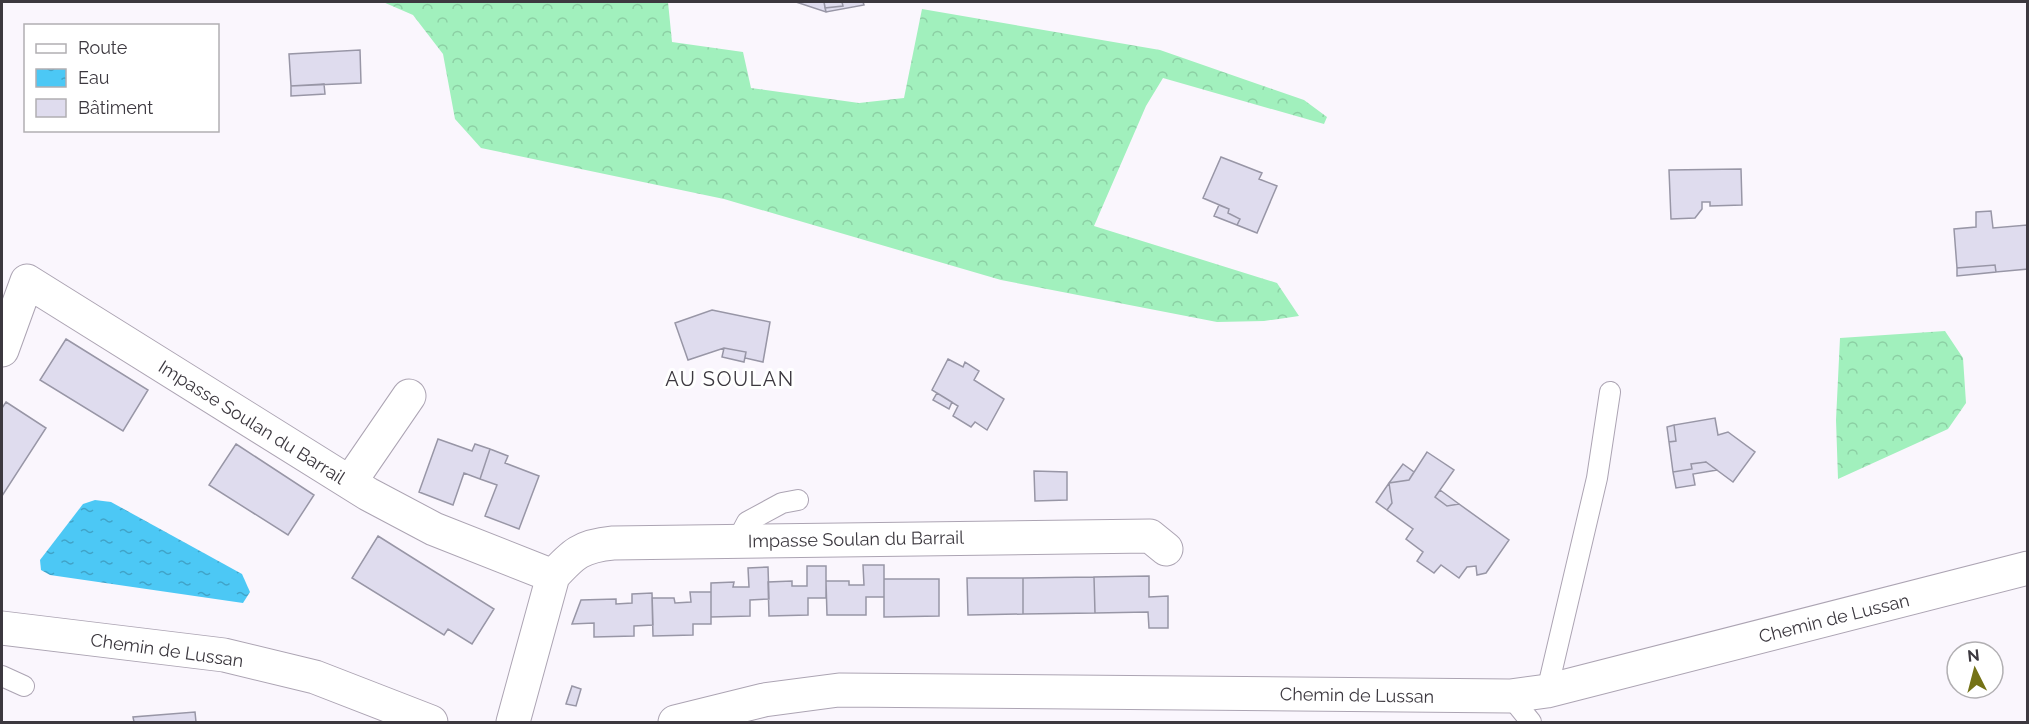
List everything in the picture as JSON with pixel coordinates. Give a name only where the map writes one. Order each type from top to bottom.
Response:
[{"type":"street","name":"Impasse Soulan du Barrail","points":[[2,350],[27,281],[350,482],[434,529],[553,576]]},
{"type":"street","points":[[350,482],[410,396]]},
{"type":"street","name":"Impasse Soulan du Barrail","points":[[513,723],[553,576],[573,554],[591,546],[738,541],[1150,536],[1166,549]]},
{"type":"street","name":"Chemin de Lussan","points":[[675,723],[764,700],[839,690],[1510,696],[1547,691],[2028,568]]},
{"type":"street","name":"Chemin de Lussan","points":[[2,628],[224,655],[315,676],[431,723]]},
{"type":"lane","points":[[1547,691],[1597,478],[1611,392]]},
{"type":"lane","points":[[738,541],[747,522],[782,503],[798,500]]},
{"type":"lane","points":[[2,676],[24,686]]},
{"type":"lane","points":[[1510,696],[1531,723]]},
{"type":"green space","points":[[383,2],[668,2],[672,42],[743,52],[751,88],[859,103],[904,98],[922,9],[1160,50],[1304,100],[1327,117],[1324,124],[1163,78],[1146,106],[1094,226],[1277,283],[1299,316],[1264,321],[1217,322],[1001,280],[724,199],[481,148],[455,119],[443,54],[413,15]]},
{"type":"green space","points":[[1945,331],[1963,358],[1966,403],[1948,429],[1838,479],[1836,420],[1840,338]]},
{"type":"water","points":[[95,500],[111,502],[242,574],[250,592],[243,603],[50,575],[41,570],[40,560],[83,504]]},
{"type":"building","points":[[796,2],[824,2],[826,12]]},
{"type":"building","points":[[824,2],[842,2],[843,6],[825,8]]},
{"type":"building","points":[[842,2],[863,2],[864,5],[826,12],[825,8],[843,6]]},
{"type":"building","points":[[360,50],[361,83],[291,86],[289,54]]},
{"type":"building","points":[[324,84],[325,94],[291,96],[291,86]]},
{"type":"building","points":[[1221,157],[1262,173],[1259,179],[1277,186],[1257,233],[1237,225],[1240,219],[1228,213],[1229,209],[1203,198]]},
{"type":"building","points":[[1741,169],[1742,205],[1710,206],[1710,202],[1702,202],[1702,209],[1695,218],[1671,219],[1669,170]]},
{"type":"building","points":[[1219,205],[1229,209],[1228,213],[1240,219],[1237,225],[1214,216]]},
{"type":"building","points":[[1991,211],[1993,228],[2027,225],[2028,269],[1996,272],[1995,265],[1957,268],[1954,229],[1976,227],[1976,212]]},
{"type":"building","points":[[1995,265],[1996,272],[1957,276],[1957,268]]},
{"type":"building","points":[[712,310],[770,322],[763,362],[745,358],[746,352],[724,348],[688,360],[675,323]]},
{"type":"building","points":[[66,339],[148,390],[123,431],[40,380]]},
{"type":"building","points":[[724,348],[746,352],[744,362],[722,357]]},
{"type":"building","points":[[948,359],[963,367],[965,362],[979,371],[974,380],[1004,399],[987,430],[975,422],[971,427],[953,416],[958,406],[932,390]]},
{"type":"building","points":[[937,393],[952,402],[949,409],[933,400]]},
{"type":"building","points":[[6,402],[46,428],[2,496],[2,408]]},
{"type":"building","points":[[1715,418],[1718,435],[1728,432],[1755,452],[1733,482],[1706,462],[1691,464],[1692,469],[1673,472],[1669,442],[1676,441],[1674,425]]},
{"type":"building","points":[[1674,425],[1676,441],[1669,442],[1667,427]]},
{"type":"building","points":[[438,439],[472,451],[475,444],[490,449],[480,479],[464,473],[453,505],[419,492]]},
{"type":"building","points":[[236,444],[314,495],[288,535],[209,485]]},
{"type":"building","points":[[490,449],[508,456],[505,463],[539,476],[519,529],[485,516],[497,485],[480,479]]},
{"type":"building","points":[[1427,452],[1454,470],[1435,497],[1447,506],[1459,504],[1509,540],[1486,573],[1477,575],[1476,566],[1467,567],[1459,578],[1441,565],[1434,573],[1417,561],[1423,552],[1406,539],[1413,529],[1387,510],[1392,503],[1389,483],[1409,480]]},
{"type":"building","points":[[1706,462],[1717,470],[1693,474],[1695,485],[1676,488],[1673,472],[1692,469],[1691,464]]},
{"type":"building","points":[[1403,464],[1414,472],[1409,480],[1389,483]]},
{"type":"building","points":[[1034,471],[1067,472],[1067,500],[1035,501]]},
{"type":"building","points":[[1389,483],[1392,503],[1387,510],[1376,502]]},
{"type":"building","points":[[1440,490],[1459,504],[1447,506],[1435,497]]},
{"type":"building","points":[[378,536],[494,609],[472,644],[448,629],[444,635],[352,578]]},
{"type":"building","points":[[863,565],[884,565],[884,597],[866,597],[866,615],[827,615],[826,581],[849,581],[849,585],[864,585]]},
{"type":"building","points":[[807,566],[826,566],[826,598],[808,598],[808,615],[769,616],[768,582],[792,581],[792,586],[807,586]]},
{"type":"building","points":[[768,567],[769,599],[750,600],[750,616],[711,617],[711,583],[734,582],[733,587],[749,587],[748,568]]},
{"type":"building","points":[[1149,576],[1149,597],[1168,596],[1168,628],[1149,628],[1148,612],[1095,613],[1094,577]]},
{"type":"building","points":[[1094,577],[1095,613],[1023,614],[1023,578]]},
{"type":"building","points":[[967,578],[1023,578],[1023,614],[968,615]]},
{"type":"building","points":[[884,579],[939,579],[939,616],[884,617]]},
{"type":"building","points":[[690,592],[711,592],[711,624],[693,624],[693,635],[653,636],[652,598],[674,598],[675,603],[691,602]]},
{"type":"building","points":[[652,593],[653,625],[634,626],[634,636],[594,637],[594,623],[572,624],[581,600],[616,599],[616,604],[632,603],[632,594]]},
{"type":"building","points":[[572,686],[581,689],[576,706],[566,704]]},
{"type":"building","points":[[195,712],[196,722],[134,722],[133,717]]},
{"type":"district","name":"AU SOULAN","points":[[730,379]]}]
